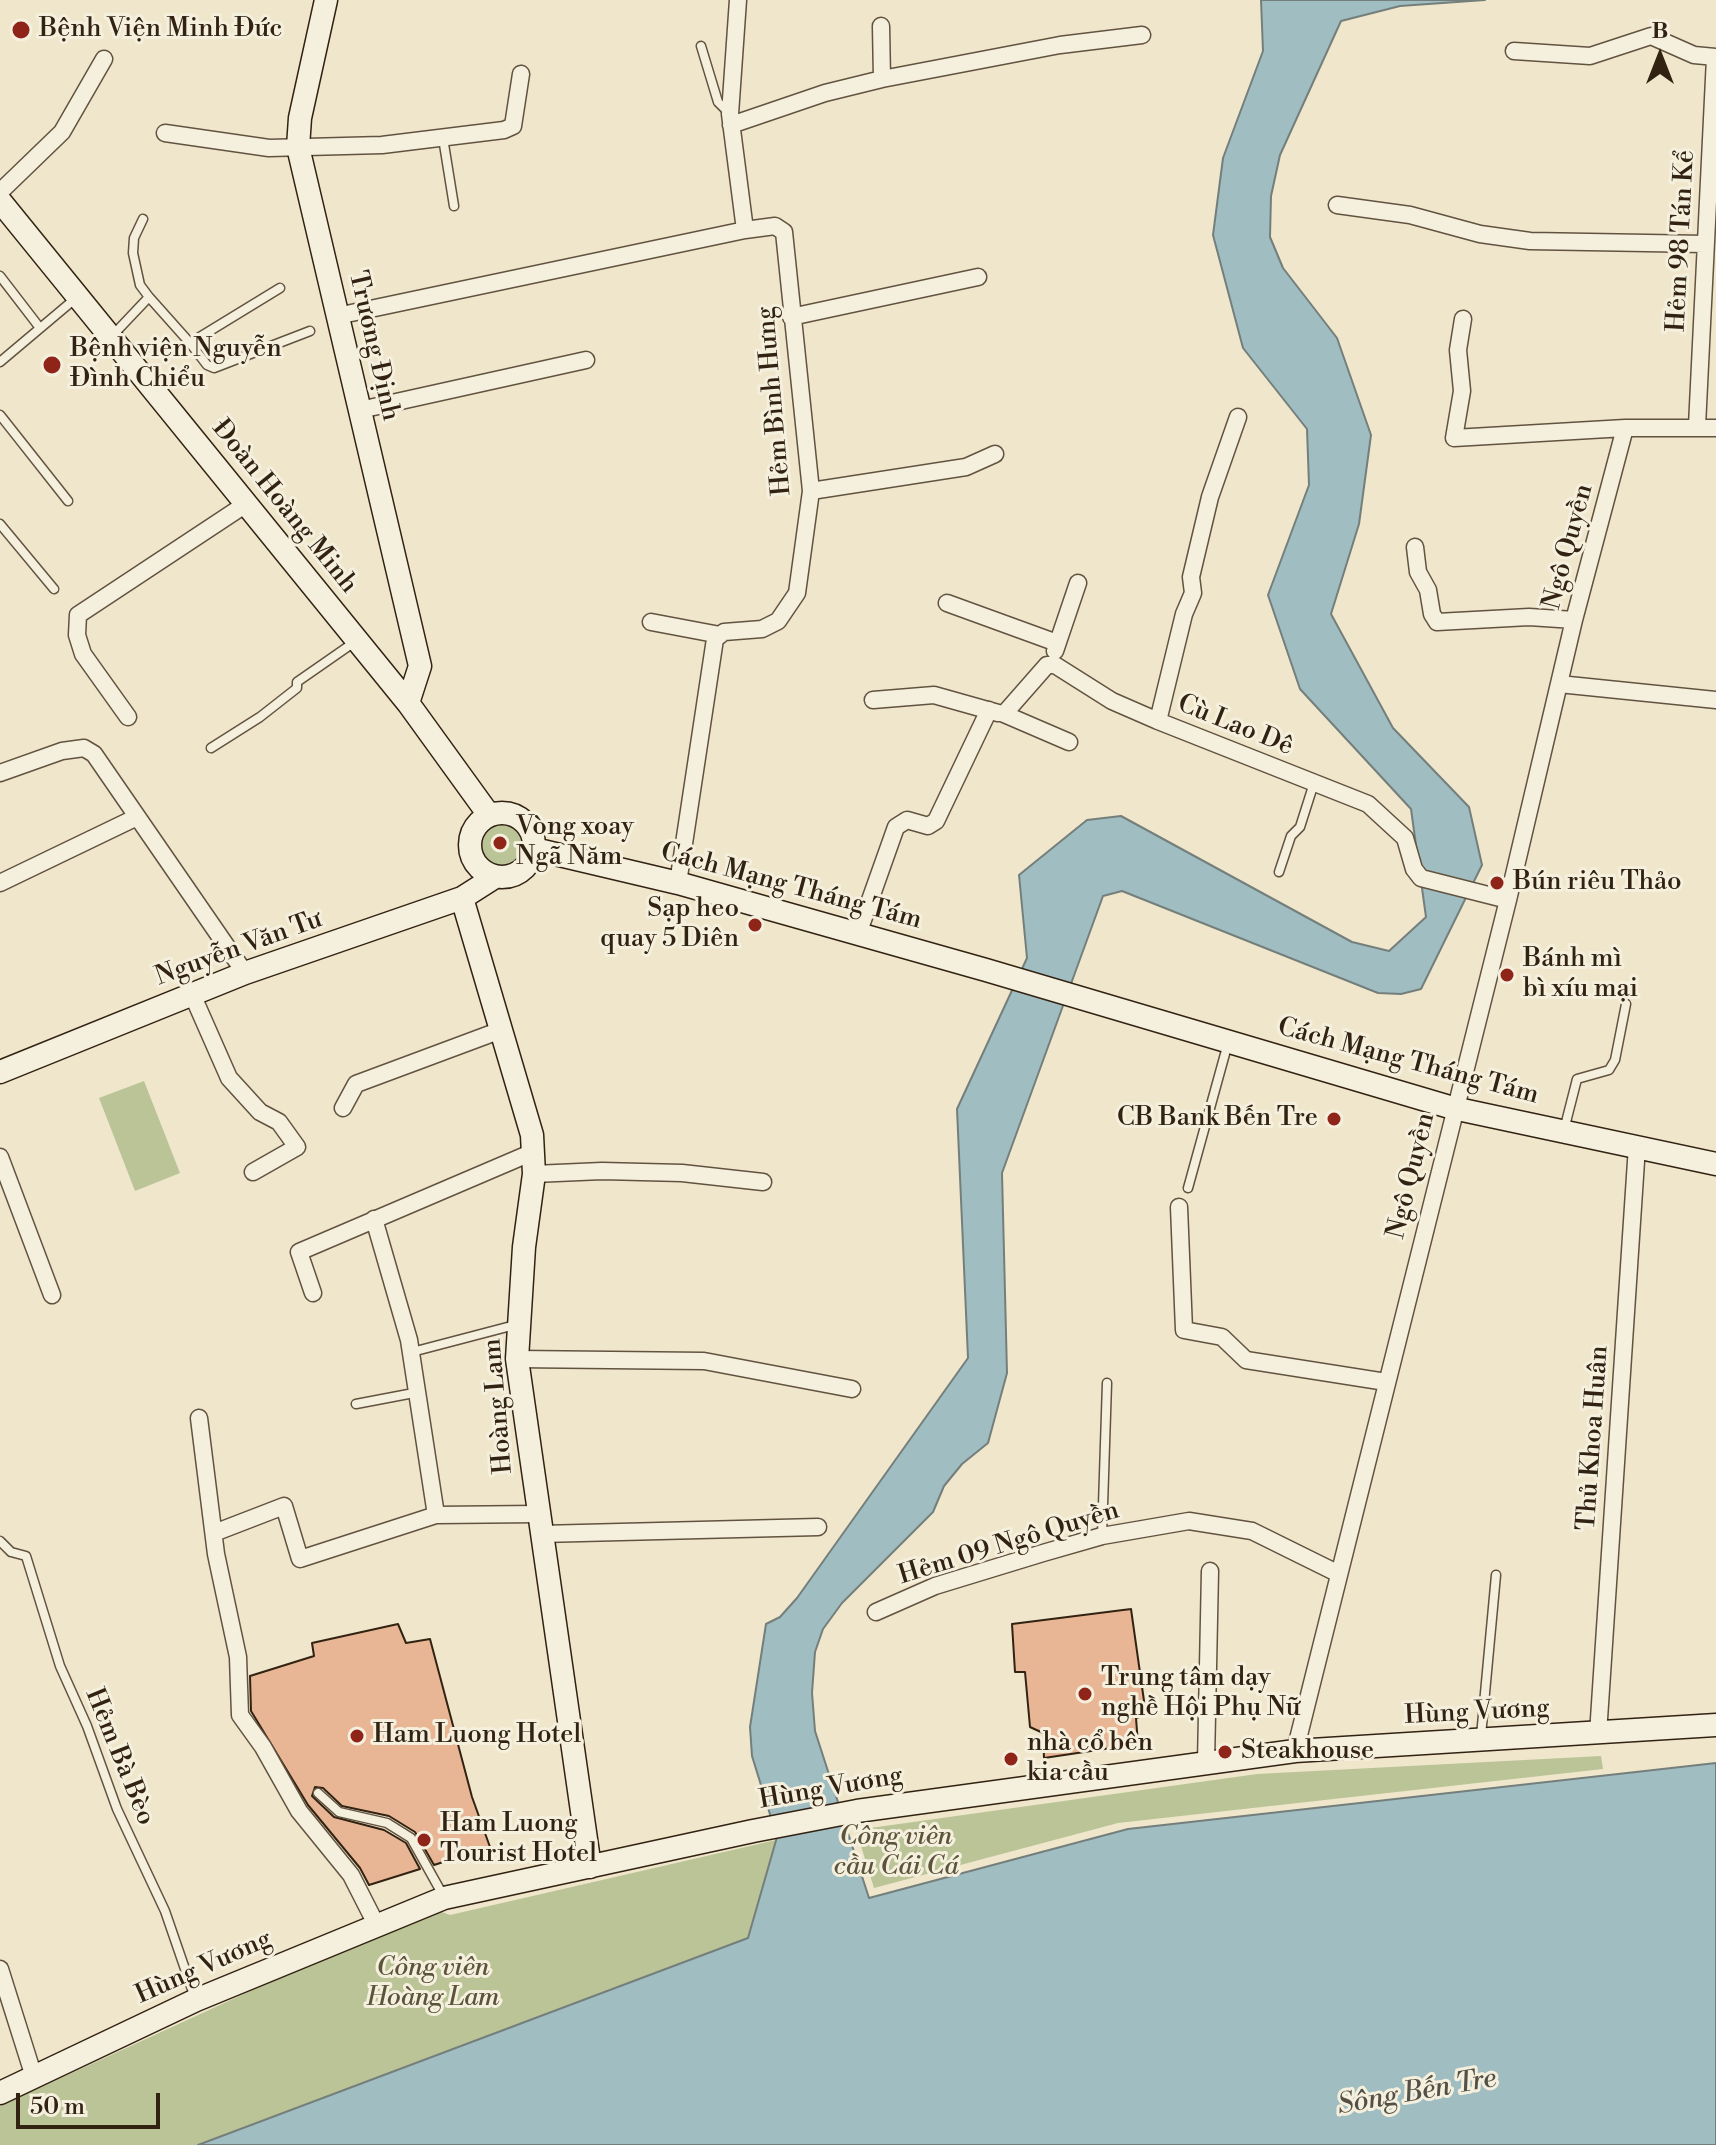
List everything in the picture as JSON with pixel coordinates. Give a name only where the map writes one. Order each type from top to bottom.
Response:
[{"type":"street","name":"Trương Định","points":[[326,0],[300,118],[298,147],[420,666],[408,703]]},
{"type":"street","points":[[337,316],[745,230],[731,120],[738,0]]},
{"type":"street","points":[[881,26],[882,79]]},
{"type":"street","points":[[731,120],[882,79],[1060,45],[1142,35]]},
{"type":"street","points":[[1514,51],[1590,56],[1651,36],[1694,55],[1716,58]]},
{"type":"street","name":"Hẻm 98 Tán Kể","points":[[1697,426],[1709,294],[1705,244],[1712,194],[1716,58]]},
{"type":"street","points":[[0,192],[62,132],[104,59]]},
{"type":"street","points":[[165,133],[269,148],[382,145],[504,130],[513,126],[521,74]]},
{"type":"street","name":"Đoàn Hoàng Minh","points":[[0,201],[408,703],[489,815]]},
{"type":"street","points":[[1337,205],[1410,215],[1480,234],[1530,241],[1705,244]]},
{"type":"street","name":"Hẻm Bình Hưng","points":[[651,622],[720,635],[741,629],[762,629],[778,621],[797,593],[811,491],[784,232],[775,226],[745,230]]},
{"type":"street","points":[[791,317],[978,277]]},
{"type":"street","points":[[1463,319],[1458,350],[1462,391],[1454,438],[1625,428],[1716,428]]},
{"type":"street","points":[[360,410],[586,360]]},
{"type":"street","points":[[1158,721],[1184,614],[1193,593],[1191,577],[1210,497],[1238,417]]},
{"type":"street","name":"Ngô Quyền","points":[[1295,1751],[1453,1108],[1508,900],[1574,620],[1625,428]]},
{"type":"street","points":[[811,491],[966,467],[995,454]]},
{"type":"street","points":[[128,717],[83,654],[77,635],[78,615],[246,504]]},
{"type":"street","points":[[1415,547],[1418,572],[1428,590],[1432,614],[1437,622],[1529,617],[1574,620]]},
{"type":"street","points":[[858,934],[896,827],[907,820],[928,826],[936,821],[996,712],[1050,664],[1078,583]]},
{"type":"street","points":[[947,603],[1057,643]]},
{"type":"street","points":[[678,883],[709,667],[715,639],[720,635]]},
{"type":"street","name":"Cù Lao Dê","points":[[1050,664],[1112,701],[1368,804],[1405,838],[1414,869],[1421,878],[1508,900]]},
{"type":"street","points":[[1559,684],[1716,700]]},
{"type":"street","points":[[873,700],[934,695],[996,712],[1069,742]]},
{"type":"street","points":[[0,773],[62,751],[84,748],[94,754],[135,818],[203,909],[245,973]]},
{"type":"street","points":[[511,814],[521,819],[533,837],[534,849],[531,859],[516,874],[495,877],[478,866],[469,848],[474,828],[489,815],[511,814]]},
{"type":"street","points":[[0,883],[135,818]]},
{"type":"street","name":"Cách Mạng Tháng Tám","points":[[534,849],[678,883],[1453,1108],[1716,1164]]},
{"type":"street","name":"Nguyễn Văn Tư","points":[[0,1072],[245,973],[462,898],[495,877]]},
{"type":"street","name":"Hoàng Lam","points":[[462,898],[532,1135],[533,1163],[517,1359],[590,1867]]},
{"type":"street","points":[[192,994],[229,1078],[260,1112],[279,1122],[297,1147],[253,1172]]},
{"type":"street","points":[[343,1108],[356,1084],[501,1030]]},
{"type":"street","name":"Thủ Khoa Huân","points":[[1598,1734],[1637,1146]]},
{"type":"street","points":[[0,1157],[52,1295]]},
{"type":"street","points":[[313,1293],[299,1252],[374,1219],[533,1163],[763,1182]]},
{"type":"street","points":[[1179,1207],[1184,1330],[1222,1337],[1246,1360],[1386,1382]]},
{"type":"street","points":[[374,1219],[412,1352],[436,1515]]},
{"type":"street","points":[[517,1359],[704,1361],[852,1389]]},
{"type":"street","points":[[199,1418],[214,1533],[238,1657],[240,1715],[263,1747],[299,1811],[351,1875],[377,1926]]},
{"type":"street","points":[[214,1533],[284,1506],[300,1559],[436,1515],[540,1524],[818,1527]]},
{"type":"street","name":"Hẻm 09 Ngô Quyền","points":[[876,1612],[935,1586],[1102,1536],[1189,1521],[1252,1531],[1339,1574]]},
{"type":"street","points":[[1206,1762],[1210,1571]]},
{"type":"street","name":"Hùng Vương","points":[[0,2093],[196,2000],[444,1898],[753,1831],[857,1811],[1295,1751],[1716,1725]]},
{"type":"street","points":[[0,1969],[34,2077]]},
{"type":"lane","points":[[701,46],[721,110],[731,120]]},
{"type":"lane","points":[[443,137],[454,206]]},
{"type":"lane","points":[[143,219],[134,238],[133,253],[140,285],[207,365],[214,368],[310,331]]},
{"type":"lane","points":[[0,276],[40,328]]},
{"type":"lane","points":[[190,343],[280,288]]},
{"type":"lane","points":[[110,338],[149,297]]},
{"type":"lane","points":[[0,362],[76,298]]},
{"type":"lane","points":[[0,415],[68,501]]},
{"type":"lane","points":[[0,524],[54,589]]},
{"type":"lane","points":[[211,748],[260,717],[297,688],[297,682],[357,641]]},
{"type":"lane","points":[[1279,872],[1291,836],[1300,827],[1314,783]]},
{"type":"lane","points":[[1564,1131],[1577,1079],[1609,1070],[1615,1060],[1626,1004]]},
{"type":"lane","points":[[1188,1188],[1228,1043]]},
{"type":"lane","points":[[412,1352],[519,1324]]},
{"type":"lane","points":[[1102,1536],[1107,1383]]},
{"type":"lane","points":[[356,1404],[419,1392]]},
{"type":"lane","name":"Hẻm Bà Bèo","points":[[0,1541],[11,1552],[26,1556],[60,1666],[87,1726],[117,1809],[165,1911],[196,2000]]},
{"type":"lane","points":[[1480,1741],[1496,1575]]},
{"type":"lane","points":[[318,1793],[339,1812],[387,1823],[411,1838],[444,1898]]},
{"type":"green space","points":[[501,823],[510,824],[517,830],[523,837],[523,855],[517,862],[510,868],[501,869],[492,868],[485,862],[479,855],[478,846],[479,837],[485,830],[492,824]]},
{"type":"green space","points":[[144,1081],[180,1173],[135,1191],[99,1098]]},
{"type":"green space","name":"Công viên cầu Cái Cá","points":[[1601,1756],[1603,1769],[1118,1823],[874,1888],[856,1830],[1257,1774]]},
{"type":"green space","name":"Công viên Hoàng Lam","points":[[776,1840],[748,1938],[198,2145],[0,2145],[0,2106],[431,1908],[450,1915]]},
{"type":"water","name":"Sông Bến Tre","points":[[1261,0],[1485,0],[1400,6],[1341,21],[1280,155],[1271,196],[1270,237],[1283,268],[1337,338],[1371,435],[1359,524],[1331,614],[1393,728],[1469,807],[1482,865],[1421,989],[1401,994],[1378,993],[1122,891],[1103,896],[1002,1173],[1007,1373],[988,1443],[962,1464],[944,1486],[933,1512],[842,1603],[823,1629],[815,1652],[812,1693],[815,1731],[869,1898],[1128,1829],[1716,1763],[1716,2145],[198,2145],[748,1938],[777,1837],[752,1756],[750,1727],[766,1624],[780,1617],[797,1598],[968,1358],[957,1109],[1027,958],[1019,875],[1087,820],[1121,816],[1352,942],[1389,951],[1426,917],[1411,809],[1300,689],[1268,595],[1309,485],[1307,429],[1243,348],[1213,235],[1223,158],[1263,51]]},
{"type":"building","name":"Trung tâm dạy nghề Hội Phụ Nữ","points":[[1131,1609],[1146,1715],[1136,1718],[1138,1744],[1044,1758],[1043,1733],[1030,1727],[1025,1672],[1015,1672],[1012,1624]]},
{"type":"building","name":"Ham Luong Hotel","points":[[398,1624],[406,1643],[430,1639],[472,1797],[490,1847],[434,1865],[415,1832],[389,1816],[342,1806],[323,1788],[315,1787],[312,1796],[334,1817],[384,1830],[406,1843],[420,1869],[369,1885],[360,1868],[308,1805],[251,1711],[250,1676],[314,1656],[312,1643]]},
{"type":"place","name":"Bệnh Viện Minh Đức","points":[[21,30]]},
{"type":"place","name":"Bệnh viện Nguyễn Đình Chiểu","points":[[52,365]]},
{"type":"place","name":"Vòng xoay Ngã Năm","points":[[500,843]]},
{"type":"place","name":"Bún riêu Thảo","points":[[1497,883]]},
{"type":"place","name":"Sạp heo quay 5 Diên","points":[[755,925]]},
{"type":"place","name":"Bánh mì bì xíu mại","points":[[1507,975]]},
{"type":"place","name":"CB Bank Bến Tre","points":[[1334,1119]]},
{"type":"place","name":"Trung tâm dạy nghề Hội Phụ Nữ","points":[[1085,1694]]},
{"type":"place","name":"Ham Luong Hotel","points":[[357,1736]]},
{"type":"place","name":"Steakhouse","points":[[1225,1752]]},
{"type":"place","name":"nhà cổ bên kia cầu","points":[[1011,1759]]},
{"type":"place","name":"Ham Luong Tourist Hotel","points":[[424,1840]]}]
